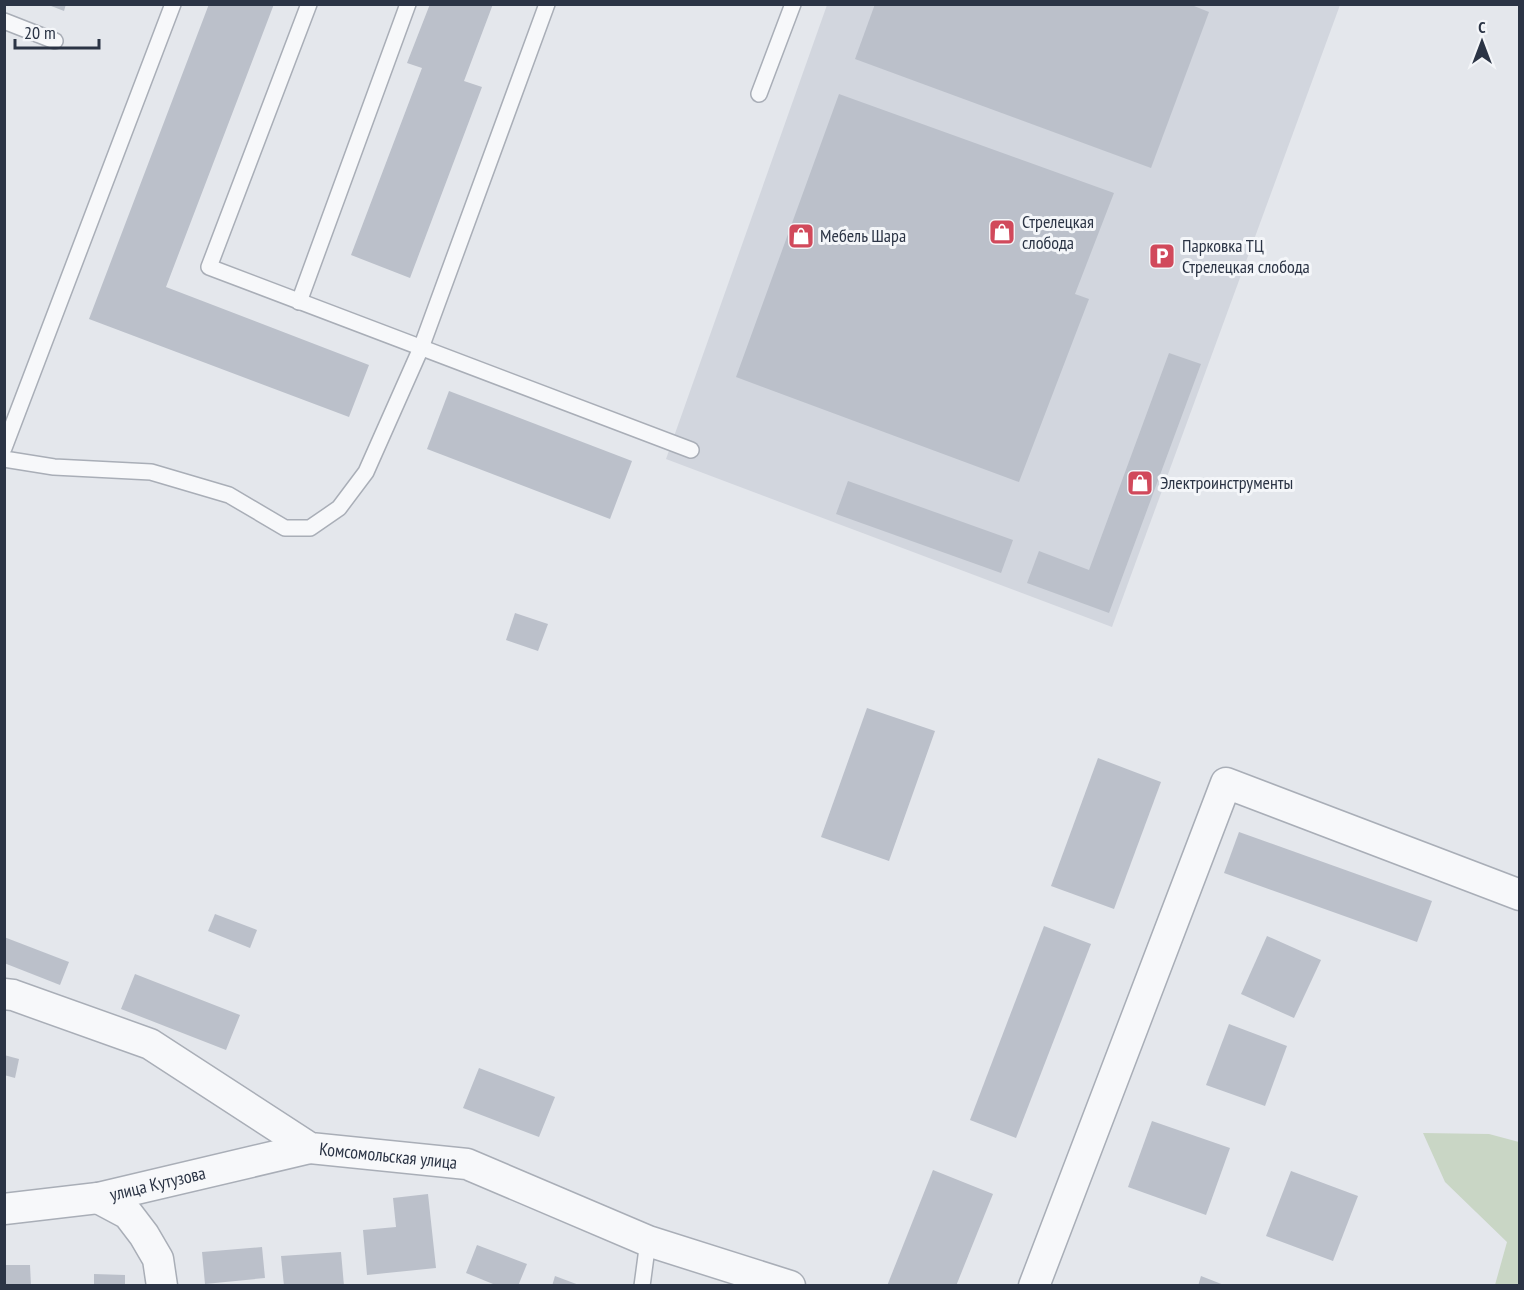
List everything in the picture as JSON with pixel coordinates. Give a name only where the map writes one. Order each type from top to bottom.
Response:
[{"type":"street","points":[[1034,1286],[1226,783],[1520,895]]},
{"type":"street","name":"Комсомольская улица","points":[[4,994],[150,1044],[310,1148],[467,1164],[648,1240],[790,1286]]},
{"type":"street","name":"улица Кутузова","points":[[4,1209],[98,1198],[310,1148]]},
{"type":"street","points":[[98,1198],[128,1214],[144,1235],[158,1259],[162,1286]]},
{"type":"lane","points":[[4,448],[173,4]]},
{"type":"lane","points":[[309,4],[209,267],[691,450]]},
{"type":"lane","points":[[299,302],[408,4]]},
{"type":"lane","points":[[4,459],[54,467],[151,472],[229,495],[285,528],[310,528],[339,508],[366,472],[421,348],[547,4]]},
{"type":"lane","points":[[759,94],[792,4]]},
{"type":"lane","points":[[4,21],[55,40]]},
{"type":"lane","points":[[642,1286],[648,1240]]},
{"type":"shaded area","name":"Стрелецкая слобода","points":[[827,5],[1340,5],[1112,627],[666,459]]},
{"type":"green space","points":[[1423,1133],[1489,1134],[1519,1142],[1519,1285],[1495,1285],[1507,1242],[1445,1182]]},
{"type":"building","points":[[46,4],[66,4],[64,11]]},
{"type":"building","points":[[209,4],[274,4],[166,287],[369,365],[349,417],[89,319]]},
{"type":"building","points":[[430,4],[493,4],[464,81],[482,87],[410,278],[351,255],[422,68],[407,63]]},
{"type":"building","points":[[875,4],[1189,4],[1209,12],[1151,168],[855,59]]},
{"type":"building","points":[[839,94],[1114,193],[1075,294],[1089,299],[1019,482],[736,377]]},
{"type":"building","points":[[1169,353],[1201,364],[1109,613],[1027,583],[1039,551],[1089,570]]},
{"type":"building","points":[[449,391],[632,461],[610,519],[427,449]]},
{"type":"building","points":[[848,481],[1013,540],[1001,573],[836,514]]},
{"type":"building","points":[[515,613],[548,624],[538,651],[506,640]]},
{"type":"building","points":[[867,708],[935,731],[889,861],[821,837]]},
{"type":"building","points":[[1098,758],[1161,782],[1114,909],[1051,886]]},
{"type":"building","points":[[1239,832],[1432,901],[1417,942],[1224,873]]},
{"type":"building","points":[[215,914],[257,930],[250,948],[208,931]]},
{"type":"building","points":[[1044,926],[1091,944],[1016,1138],[970,1120]]},
{"type":"building","points":[[1267,936],[1321,960],[1294,1018],[1241,994]]},
{"type":"building","points":[[4,937],[69,962],[60,985],[4,963]]},
{"type":"building","points":[[135,974],[240,1015],[226,1050],[121,1009]]},
{"type":"building","points":[[1229,1024],[1287,1046],[1265,1106],[1206,1085]]},
{"type":"building","points":[[4,1055],[19,1059],[15,1078],[4,1075]]},
{"type":"building","points":[[479,1068],[555,1097],[539,1137],[463,1108]]},
{"type":"building","points":[[1152,1121],[1230,1148],[1206,1215],[1128,1187]]},
{"type":"building","points":[[933,1170],[993,1194],[956,1286],[887,1286]]},
{"type":"building","points":[[1291,1171],[1358,1196],[1333,1261],[1266,1236]]},
{"type":"building","points":[[428,1194],[436,1268],[367,1275],[363,1230],[396,1227],[393,1198]]},
{"type":"building","points":[[477,1245],[527,1264],[518,1286],[498,1286],[466,1273]]},
{"type":"building","points":[[262,1247],[265,1278],[205,1284],[202,1252]]},
{"type":"building","points":[[341,1252],[344,1286],[284,1286],[281,1256]]},
{"type":"building","points":[[4,1265],[30,1265],[31,1286],[4,1286]]},
{"type":"building","points":[[94,1274],[125,1275],[125,1286],[94,1286]]},
{"type":"building","points":[[555,1276],[579,1285],[579,1286],[552,1286]]},
{"type":"building","points":[[1201,1276],[1224,1285],[1224,1286],[1198,1286]]},
{"type":"place","name":"Стрелецкая слобода","points":[[1002,232]]},
{"type":"place","name":"Мебель Шара","points":[[801,236]]},
{"type":"place","name":"Парковка ТЦ Стрелецкая слобода","points":[[1162,256]]},
{"type":"place","name":"Электроинструменты","points":[[1140,483]]}]
